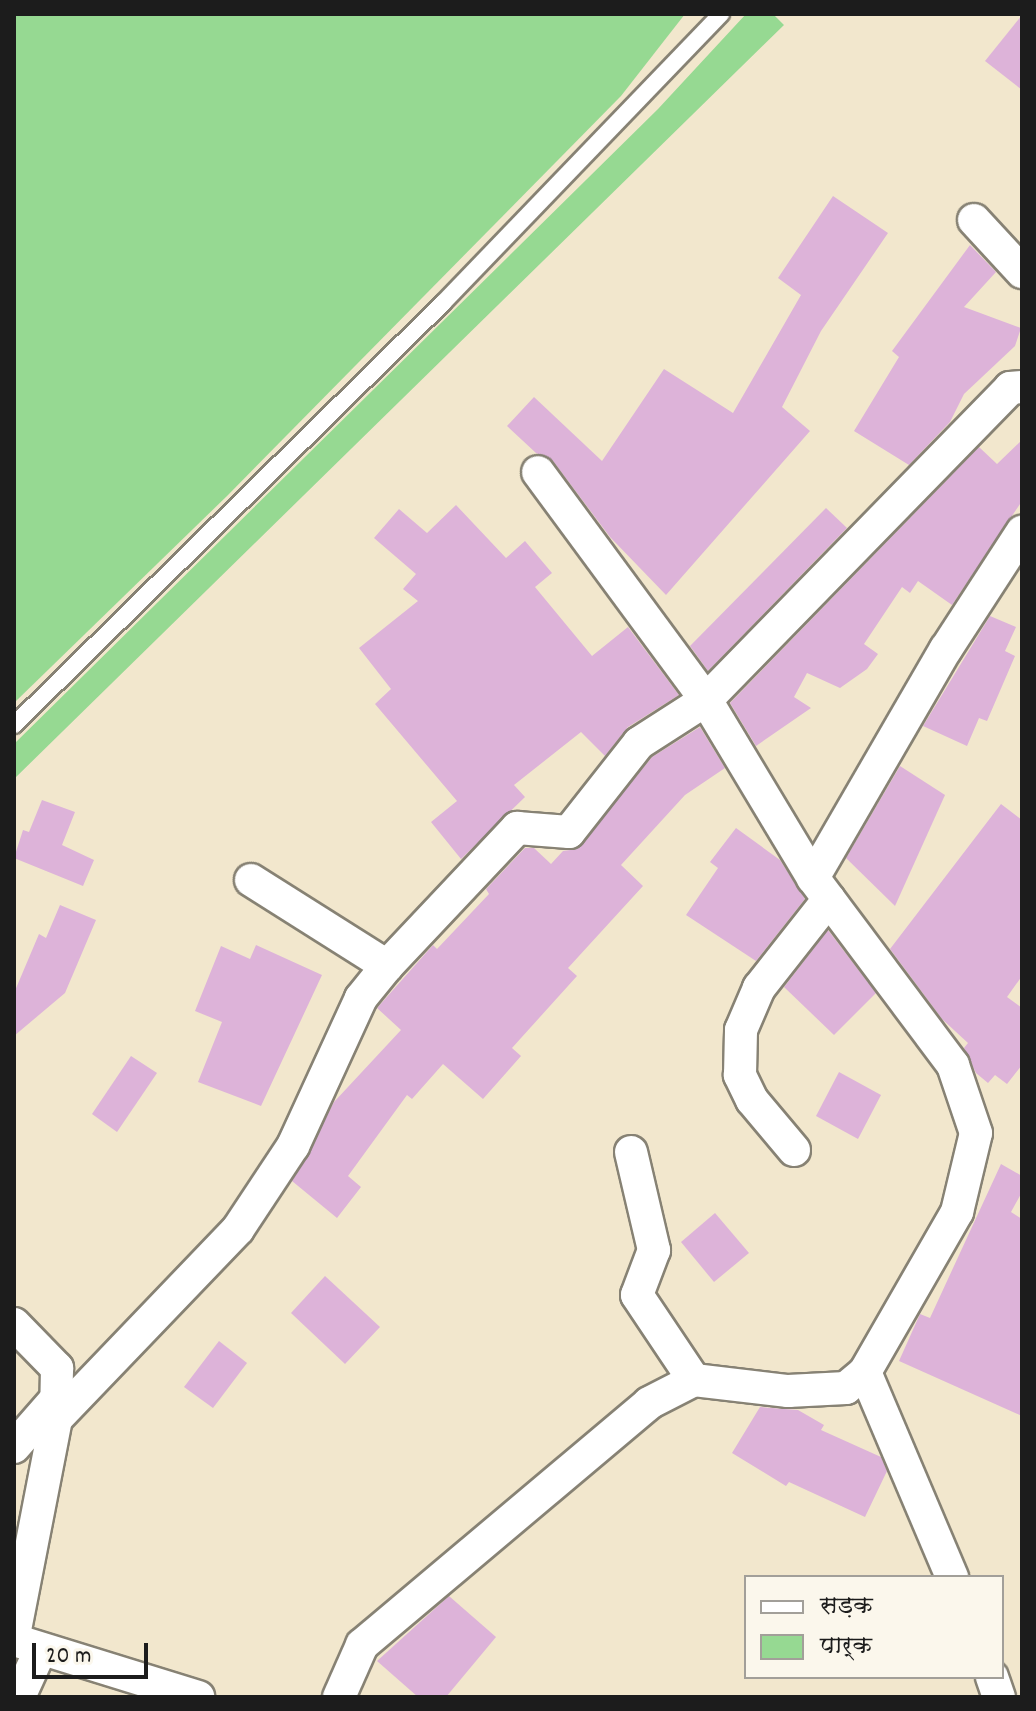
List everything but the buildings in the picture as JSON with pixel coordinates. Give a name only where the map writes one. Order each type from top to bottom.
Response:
[{"type":"street","points":[[974,220],[1022,272]]},
{"type":"street","points":[[14,1447],[238,1229],[293,1146],[361,998],[387,966],[517,828],[569,832],[639,743],[706,700],[1010,388],[1022,387]]},
{"type":"street","points":[[339,1697],[362,1645],[649,1403],[694,1380],[788,1391],[856,1380],[957,1212],[976,1133],[953,1065],[821,888],[706,700],[538,472]]},
{"type":"street","points":[[794,1150],[752,1100],[740,1075],[741,1030],[759,988],[821,888],[946,649],[1022,532]]},
{"type":"street","points":[[251,880],[387,966]]},
{"type":"street","points":[[631,1152],[654,1250],[637,1295],[694,1380]]},
{"type":"street","points":[[14,1324],[57,1368],[56,1409],[23,1642],[19,1697]]},
{"type":"street","points":[[856,1380],[885,1415],[951,1575]]},
{"type":"street","points":[[23,1642],[198,1697]]},
{"type":"lane","points":[[14,725],[443,303],[721,14]]},
{"type":"green space","points":[[14,14],[685,14],[621,96],[228,495],[14,703]]},
{"type":"green space","points":[[746,14],[773,14],[784,25],[14,779],[14,744],[658,109]]}]
